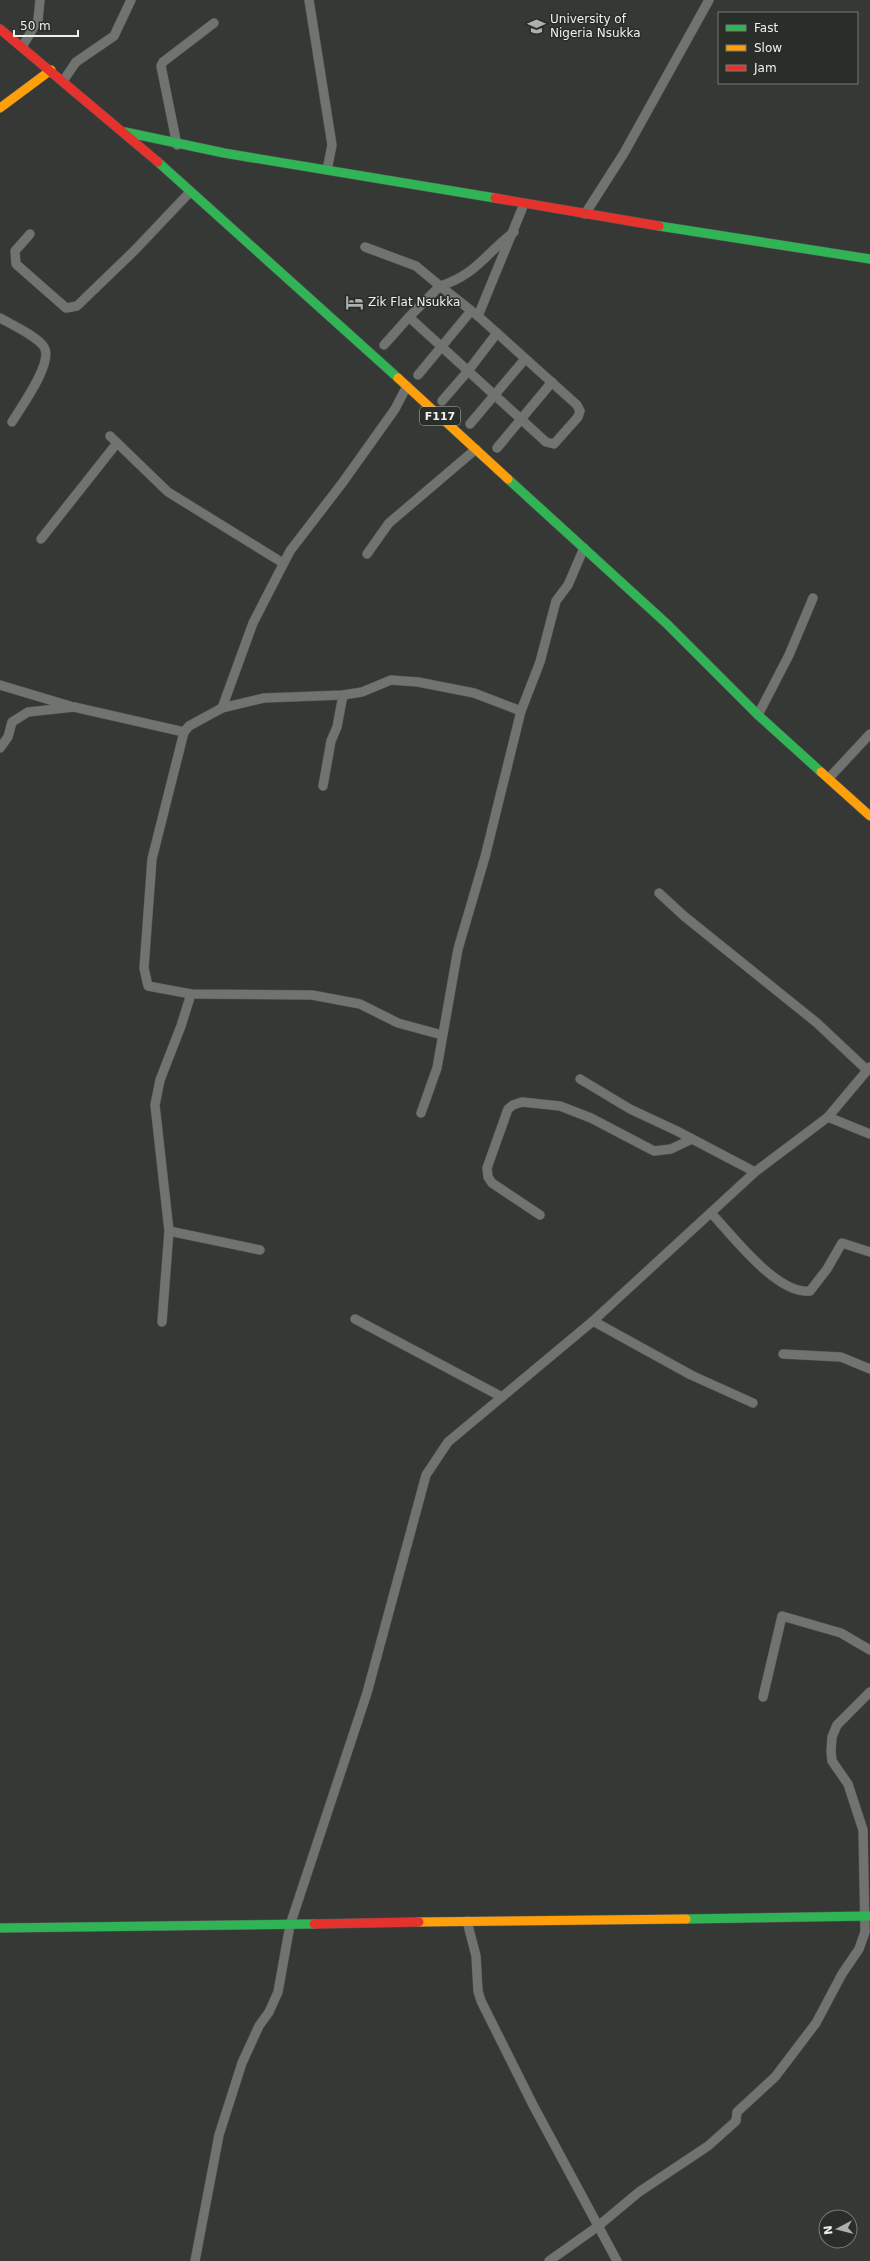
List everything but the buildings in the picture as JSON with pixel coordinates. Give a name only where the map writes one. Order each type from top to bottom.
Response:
[{"type":"main road","name":"F117","points":[[0,29],[64,80],[125,132],[407,386],[667,624],[758,714],[870,816]]},
{"type":"main road","points":[[0,108],[51,70]]},
{"type":"main road","points":[[125,132],[177,145],[472,193],[524,204],[870,259]]},
{"type":"main road","points":[[0,1928],[868,1916]]},
{"type":"street","points":[[22,47],[38,20],[40,0]]},
{"type":"street","points":[[64,80],[76,62],[114,36],[131,0]]},
{"type":"street","points":[[309,0],[332,145],[327,170]]},
{"type":"street","points":[[585,214],[628,147],[709,0]]},
{"type":"street","points":[[177,145],[161,66],[163,62],[214,23]]},
{"type":"street","points":[[30,234],[15,251],[16,264],[66,308],[77,306],[134,251],[190,192]]},
{"type":"street","points":[[418,375],[442,347],[475,314],[514,232],[524,204]]},
{"type":"street","points":[[384,345],[440,286],[456,281],[474,270],[487,258],[495,246],[514,232]]},
{"type":"street","points":[[366,247],[416,266],[475,314],[577,405],[580,411],[578,417],[554,444],[550,445],[409,317]]},
{"type":"street","points":[[0,318],[38,341],[45,348],[47,354],[38,378],[12,422]]},
{"type":"street","points":[[442,401],[468,371],[497,333]]},
{"type":"street","points":[[470,424],[526,359]]},
{"type":"street","points":[[497,448],[522,420],[552,382]]},
{"type":"street","points":[[222,708],[252,623],[283,563],[290,551],[343,482],[395,409],[407,386]]},
{"type":"street","points":[[110,436],[168,492],[283,563]]},
{"type":"street","points":[[41,539],[117,443]]},
{"type":"street","points":[[367,554],[389,523],[476,449]]},
{"type":"street","points":[[421,1113],[437,1068],[458,949],[485,857],[521,711],[540,662],[556,601],[568,585],[584,548]]},
{"type":"street","points":[[758,714],[789,655],[813,598]]},
{"type":"street","points":[[442,1035],[398,1023],[360,1004],[312,995],[191,994],[148,986],[144,968],[152,859],[184,732],[189,726],[222,708],[264,698],[343,695],[362,692],[390,680],[418,682],[474,693],[521,711]]},
{"type":"street","points":[[0,685],[74,707],[184,732]]},
{"type":"street","points":[[323,786],[331,741],[337,727],[343,695]]},
{"type":"street","points":[[0,748],[8,737],[12,722],[28,712],[74,707]]},
{"type":"street","points":[[829,778],[870,734]]},
{"type":"street","points":[[195,2261],[219,2135],[242,2064],[259,2026],[270,2012],[278,1992],[290,1925],[367,1693],[426,1475],[448,1442],[593,1321],[755,1172],[828,1117],[868,1069],[817,1023],[690,921],[659,893]]},
{"type":"street","points":[[162,1322],[169,1231],[155,1104],[160,1080],[181,1026],[191,994]]},
{"type":"street","points":[[580,1079],[630,1110],[692,1139],[755,1172]]},
{"type":"street","points":[[540,1215],[492,1183],[488,1177],[487,1168],[508,1109],[513,1105],[522,1102],[560,1106],[591,1118],[654,1152],[671,1149],[692,1139]]},
{"type":"street","points":[[828,1117],[870,1134]]},
{"type":"street","points":[[711,1213],[773,1278],[799,1292],[810,1291],[827,1269],[842,1243],[870,1252]]},
{"type":"street","points":[[169,1231],[260,1250]]},
{"type":"street","points":[[356,1319],[502,1397]]},
{"type":"street","points":[[593,1321],[691,1375],[753,1403]]},
{"type":"street","points":[[783,1354],[841,1357],[870,1369]]},
{"type":"street","points":[[763,1697],[782,1616],[841,1633],[870,1650]]},
{"type":"street","points":[[549,2261],[597,2227],[639,2192],[708,2146],[736,2121],[737,2112],[775,2077],[816,2023],[842,1974],[859,1949],[865,1932],[868,1916],[864,1830],[848,1784],[832,1761],[831,1750],[832,1737],[837,1726],[870,1692]]},
{"type":"street","points":[[467,1921],[476,1956],[478,1992],[481,2001],[597,2227],[617,2261]]},
{"type":"traffic: fast","points":[[125,132],[224,153],[495,198]]},
{"type":"traffic: fast","points":[[158,162],[398,378]]},
{"type":"traffic: fast","points":[[659,226],[870,259]]},
{"type":"traffic: fast","points":[[508,479],[667,624],[758,715],[821,772]]},
{"type":"traffic: fast","points":[[686,1919],[870,1916]]},
{"type":"traffic: fast","points":[[0,1928],[314,1924]]},
{"type":"traffic: slow","points":[[0,108],[51,70]]},
{"type":"traffic: slow","points":[[398,378],[508,479]]},
{"type":"traffic: slow","points":[[821,772],[870,816]]},
{"type":"traffic: slow","points":[[419,1922],[686,1919]]},
{"type":"traffic: jam","points":[[0,29],[158,162]]},
{"type":"traffic: jam","points":[[495,198],[659,226]]},
{"type":"traffic: jam","points":[[314,1924],[419,1922]]},
{"type":"place","name":"University of Nigeria Nsukka","points":[[537,26]]},
{"type":"place","name":"Zik Flat Nsukka","points":[[355,302]]}]
